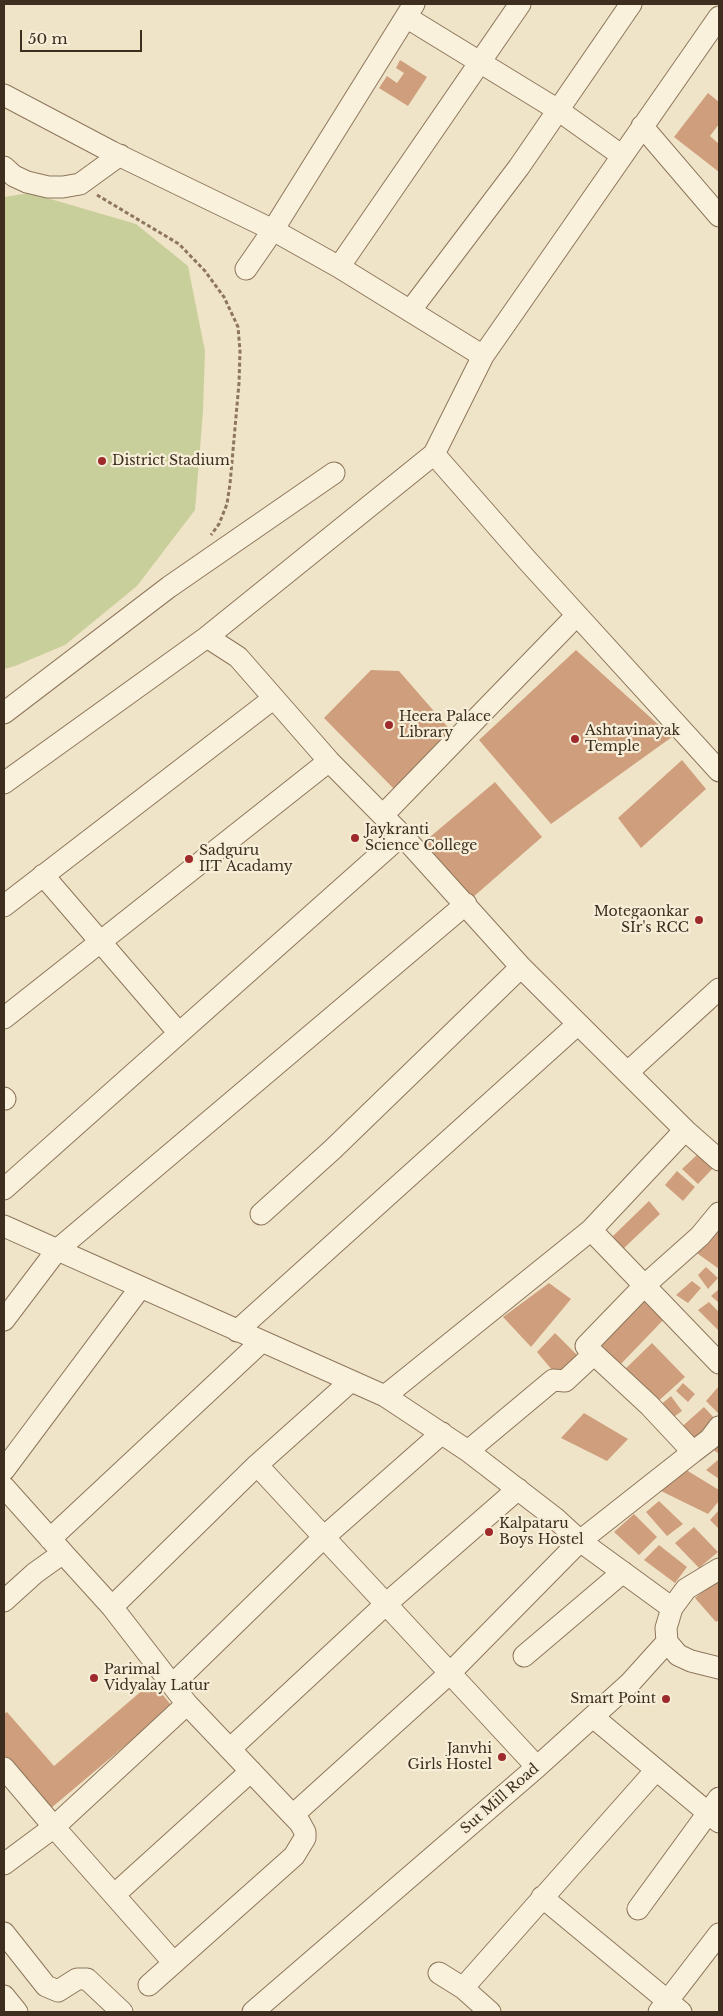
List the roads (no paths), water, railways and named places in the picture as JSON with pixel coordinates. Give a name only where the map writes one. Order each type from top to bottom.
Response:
[{"type":"street","points":[[339,267],[520,4]]},
{"type":"street","points":[[410,311],[473,230],[631,4]]},
{"type":"street","points":[[246,269],[273,230],[410,10],[479,63],[558,110],[621,155]]},
{"type":"street","points":[[4,783],[207,637],[434,454],[484,356],[621,155],[719,16]]},
{"type":"street","points":[[5,101],[273,230],[339,267],[484,356]]},
{"type":"street","points":[[642,126],[719,216]]},
{"type":"street","points":[[4,167],[20,179],[41,186],[56,187],[80,184],[120,155]]},
{"type":"street","points":[[434,454],[719,771]]},
{"type":"street","points":[[4,714],[169,587],[334,474]]},
{"type":"street","points":[[383,815],[577,615]]},
{"type":"street","points":[[207,637],[238,657],[329,761],[402,835],[521,967],[685,1130],[719,1160]]},
{"type":"street","points":[[4,906],[274,698]]},
{"type":"street","points":[[4,1018],[329,761]]},
{"type":"street","points":[[4,1189],[178,1032],[402,835]]},
{"type":"street","points":[[43,875],[178,1032]]},
{"type":"street","points":[[4,1320],[57,1250],[466,904]]},
{"type":"street","points":[[261,1214],[338,1144],[521,967]]},
{"type":"street","points":[[628,1072],[719,989]]},
{"type":"street","points":[[237,1331],[578,1024]]},
{"type":"street","points":[[385,1396],[592,1230],[685,1130]]},
{"type":"street","points":[[693,1452],[649,1405],[586,1346],[646,1285],[700,1236],[719,1213]]},
{"type":"street","points":[[4,1226],[385,1396],[468,1451],[580,1540],[672,1608]]},
{"type":"street","points":[[592,1230],[717,1357]]},
{"type":"street","points":[[4,1470],[140,1288]]},
{"type":"street","points":[[4,1601],[35,1573],[56,1546],[261,1342]]},
{"type":"street","points":[[468,1451],[553,1380],[565,1380],[594,1354]]},
{"type":"street","points":[[112,1607],[257,1465],[351,1381]]},
{"type":"street","points":[[293,1815],[450,1673],[580,1540],[710,1439],[719,1427]]},
{"type":"street","points":[[172,1685],[324,1537],[442,1433]]},
{"type":"street","points":[[257,1465],[537,1767]]},
{"type":"street","points":[[4,1487],[112,1607],[188,1704],[293,1815],[305,1832],[305,1838],[298,1851],[149,1985]]},
{"type":"street","points":[[230,1748],[386,1604],[518,1489]]},
{"type":"street","points":[[719,1569],[686,1589],[672,1608],[666,1628],[667,1642],[678,1654],[691,1661],[719,1668]]},
{"type":"street","points":[[524,1656],[623,1572]]},
{"type":"street","name":"Sut Mill Road","points":[[253,2012],[593,1717],[630,1683],[667,1642]]},
{"type":"street","points":[[4,1864],[54,1827],[188,1704]]},
{"type":"street","points":[[593,1717],[656,1770],[715,1811],[638,1909]]},
{"type":"street","points":[[4,1768],[174,1963]]},
{"type":"street","points":[[463,1988],[656,1770]]},
{"type":"street","points":[[114,1895],[251,1772]]},
{"type":"street","points":[[542,1897],[669,2009],[719,1934]]},
{"type":"street","points":[[4,1933],[46,1986],[58,1991],[77,1979],[87,1979],[122,2012]]},
{"type":"street","points":[[439,1973],[463,1988],[490,2012]]},
{"type":"street","points":[[4,1996],[17,2012]]},
{"type":"place","name":"District Stadium","points":[[102,461]]},
{"type":"place","name":"Heera Palace Library","points":[[389,725]]},
{"type":"place","name":"Ashtavinayak Temple","points":[[575,739]]},
{"type":"place","name":"Jaykranti Science College","points":[[355,838]]},
{"type":"place","name":"Sadguru IIT Acadamy","points":[[189,859]]},
{"type":"place","name":"Motegaonkar SIr's RCC","points":[[699,920]]},
{"type":"place","name":"Kalpataru Boys Hostel","points":[[489,1532]]},
{"type":"place","name":"Parimal Vidyalay Latur","points":[[94,1678]]},
{"type":"place","name":"Smart Point","points":[[666,1699]]},
{"type":"place","name":"Janvhi Girls Hostel","points":[[502,1757]]}]
